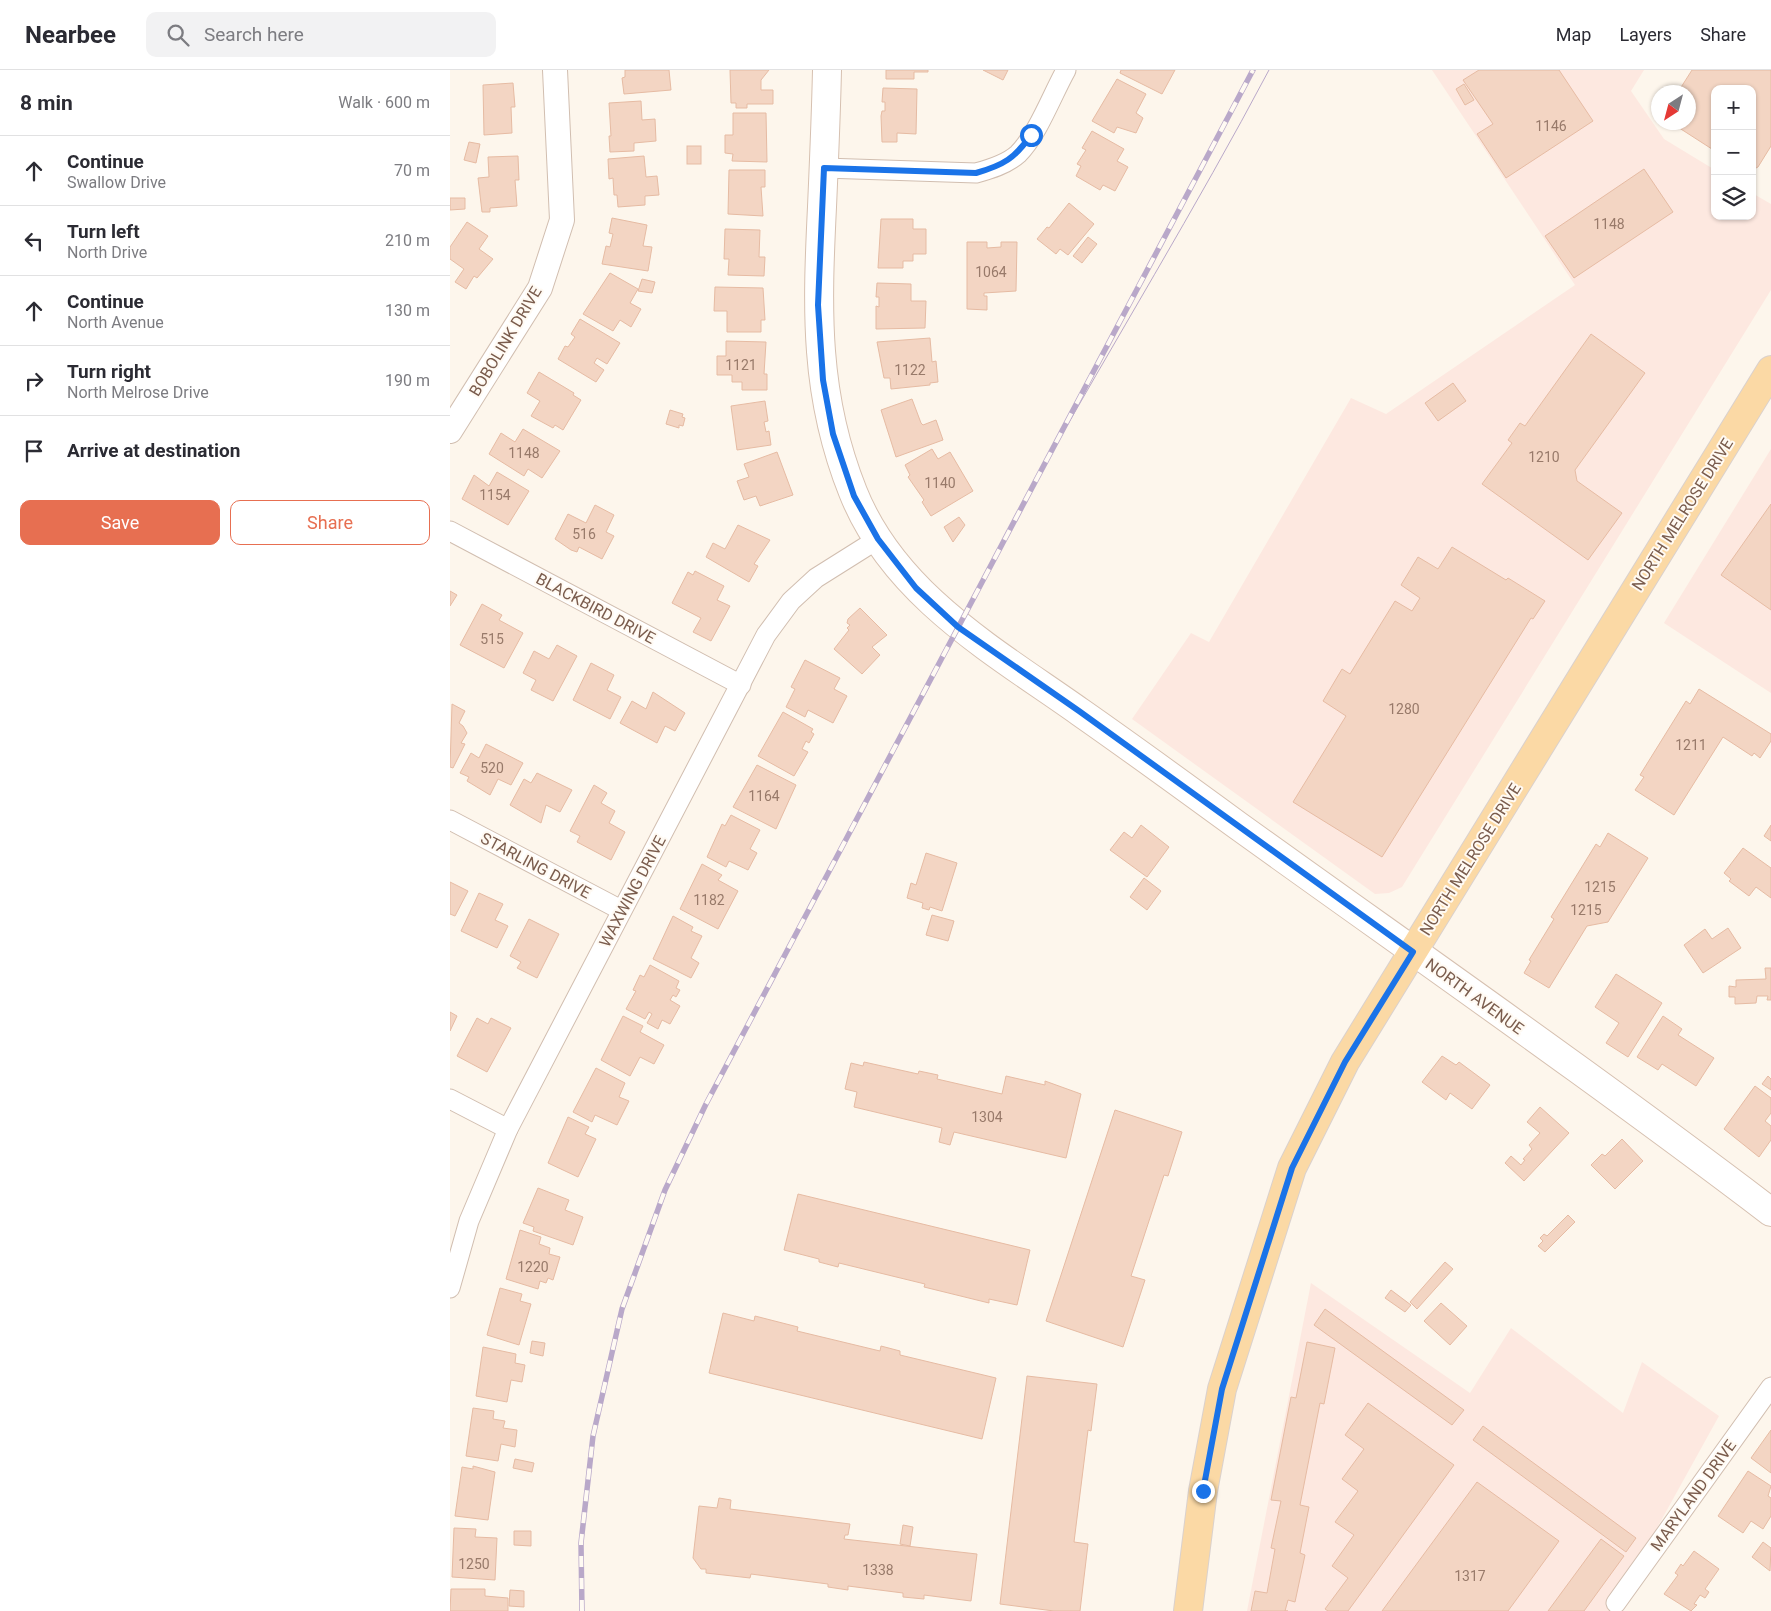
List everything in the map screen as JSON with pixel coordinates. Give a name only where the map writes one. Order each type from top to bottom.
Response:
[{"type":"main road","name":"NORTH AVENUE","points":[[827,70],[818,305],[823,380],[833,434],[854,496],[878,539],[916,588],[958,627],[1079,711],[1667,1134],[1771,1212]]},
{"type":"main road","name":"NORTH MELROSE DRIVE","points":[[1188,1611],[1203,1491],[1222,1389],[1292,1168],[1345,1062],[1771,370]]},
{"type":"street","name":"BOBOLINK DRIVE","points":[[450,431],[540,288],[562,220],[555,70]]},
{"type":"street","points":[[824,168],[976,173],[997,167],[1018,154],[1031,135],[1066,70]]},
{"type":"street","name":"BLACKBIRD DRIVE","points":[[450,531],[741,685]]},
{"type":"street","name":"WAXWING DRIVE","points":[[450,1288],[469,1221],[508,1129],[766,635],[791,601],[816,578],[878,539]]},
{"type":"street","name":"STARLING DRIVE","points":[[450,820],[621,910]]},
{"type":"street","points":[[450,1099],[508,1129]]},
{"type":"street","name":"MARYLAND DRIVE","points":[[1616,1603],[1771,1387]]},
{"type":"shaded area","points":[[1432,70],[1644,70],[1631,91],[1651,120],[1651,130],[1658,130],[1664,139],[1711,168],[1711,220],[1756,220],[1756,195],[1771,204],[1771,290],[1402,887],[1389,893],[1375,894],[1132,719],[1191,633],[1209,642],[1351,398],[1386,414],[1575,285]]},
{"type":"shaded area","points":[[1771,449],[1771,693],[1664,623]]},
{"type":"shaded area","points":[[1311,1283],[1470,1393],[1511,1328],[1623,1413],[1642,1362],[1719,1416],[1611,1611],[1247,1611]]},
{"type":"building","points":[[625,70],[669,70],[671,90],[624,94],[622,78],[625,77]]},
{"type":"building","points":[[730,70],[769,70],[761,80],[761,90],[773,90],[773,104],[747,104],[747,108],[736,108],[736,103],[731,103]]},
{"type":"building","points":[[886,70],[928,70],[928,72],[914,72],[914,79],[886,79]]},
{"type":"building","points":[[983,70],[1008,70],[1003,80]]},
{"type":"building","points":[[1121,70],[1175,70],[1162,94],[1120,73]]},
{"type":"building","points":[[1479,70],[1559,70],[1593,121],[1506,178],[1477,134],[1493,124],[1463,80]]},
{"type":"building","points":[[1692,70],[1771,70],[1771,146],[1758,167],[1756,168],[1756,85],[1711,85],[1711,148],[1682,130],[1696,130],[1696,85],[1682,85]]},
{"type":"building","points":[[1117,79],[1146,94],[1136,113],[1143,118],[1136,133],[1117,127],[1114,133],[1092,121]]},
{"type":"building","points":[[513,83],[515,107],[511,107],[512,133],[484,135],[483,85]]},
{"type":"building","points":[[1464,84],[1474,100],[1465,105],[1456,89]]},
{"type":"building","points":[[883,88],[917,89],[916,134],[897,133],[897,142],[882,142],[881,116],[882,111],[885,111],[885,102],[882,102]]},
{"type":"building","points":[[641,101],[642,120],[655,119],[656,141],[634,143],[634,151],[610,152],[609,103]]},
{"type":"building","points":[[733,113],[766,113],[767,162],[732,161],[733,154],[725,153],[725,135],[733,135]]},
{"type":"building","points":[[1092,131],[1124,149],[1117,161],[1128,167],[1115,191],[1103,185],[1100,190],[1076,176],[1081,166],[1077,164],[1086,150],[1082,148]]},
{"type":"building","points":[[469,142],[480,144],[476,163],[464,160]]},
{"type":"building","points":[[687,146],[701,146],[701,164],[687,164]]},
{"type":"building","points":[[518,156],[519,180],[515,180],[517,206],[490,208],[490,212],[482,212],[478,178],[489,177],[488,157]]},
{"type":"building","points":[[644,156],[646,177],[657,176],[659,195],[645,196],[645,205],[618,207],[617,195],[614,195],[613,178],[609,179],[608,159]]},
{"type":"building","points":[[1644,169],[1673,212],[1574,278],[1545,236]]},
{"type":"building","points":[[729,170],[765,170],[765,187],[761,187],[763,216],[728,214]]},
{"type":"building","points":[[450,198],[465,198],[465,209],[450,210]]},
{"type":"building","points":[[1069,203],[1094,224],[1068,255],[1060,249],[1056,254],[1037,239],[1047,227],[1049,228]]},
{"type":"building","points":[[612,218],[647,225],[643,246],[652,247],[648,271],[602,264],[606,246],[610,247],[613,234],[609,233]]},
{"type":"building","points":[[881,219],[913,219],[913,229],[926,229],[926,254],[913,254],[913,261],[903,261],[903,268],[878,268]]},
{"type":"building","points":[[467,222],[488,236],[479,249],[493,259],[477,278],[474,276],[466,289],[455,282],[464,269],[450,259],[450,247]]},
{"type":"building","points":[[725,229],[760,230],[759,257],[765,257],[764,276],[728,275],[729,259],[724,259]]},
{"type":"building","points":[[1088,237],[1097,244],[1082,263],[1073,256]]},
{"type":"building","points":[[967,242],[987,242],[987,248],[1001,247],[1001,242],[1017,242],[1016,291],[984,293],[984,296],[987,296],[987,310],[967,309]]},
{"type":"building","points":[[610,273],[638,289],[630,303],[641,309],[631,327],[620,320],[613,331],[583,314]]},
{"type":"building","points":[[642,279],[655,282],[652,293],[638,291]]},
{"type":"building","points":[[877,283],[911,284],[911,301],[926,301],[925,328],[876,329],[876,306],[879,307],[879,297],[876,297]]},
{"type":"building","points":[[715,287],[763,288],[765,320],[761,320],[761,332],[727,332],[727,311],[714,311]]},
{"type":"building","points":[[580,319],[620,343],[607,364],[597,358],[594,363],[604,370],[596,382],[558,359],[565,346],[568,347],[575,337],[571,334]]},
{"type":"building","points":[[1591,334],[1645,373],[1575,470],[1577,481],[1622,513],[1588,560],[1482,484],[1512,443],[1508,440],[1520,423],[1525,426]]},
{"type":"building","points":[[930,338],[932,362],[936,361],[938,382],[930,383],[930,385],[891,389],[890,378],[884,378],[877,342]]},
{"type":"building","points":[[726,341],[766,342],[764,374],[767,374],[767,390],[742,390],[742,382],[732,382],[732,375],[717,375],[717,356],[726,356]]},
{"type":"building","points":[[539,372],[574,393],[573,395],[581,400],[563,430],[555,425],[553,428],[531,416],[540,401],[527,393]]},
{"type":"building","points":[[1453,383],[1466,401],[1438,421],[1425,403]]},
{"type":"building","points":[[912,399],[921,423],[923,425],[936,420],[943,440],[896,457],[881,410]]},
{"type":"building","points":[[765,401],[768,421],[764,422],[766,432],[769,431],[771,445],[737,450],[731,406]]},
{"type":"building","points":[[670,410],[683,414],[682,417],[685,418],[683,426],[679,425],[679,428],[666,424]]},
{"type":"building","points":[[523,429],[560,451],[542,478],[528,469],[524,476],[489,454],[501,433],[515,442]]},
{"type":"building","points":[[932,449],[938,459],[950,452],[973,491],[931,516],[922,502],[924,500],[908,477],[910,475],[905,465]]},
{"type":"building","points":[[777,452],[793,495],[760,506],[756,496],[744,500],[737,481],[749,477],[744,464]]},
{"type":"building","points":[[497,472],[529,491],[508,525],[462,499],[474,475],[489,486]]},
{"type":"building","points":[[1771,504],[1771,610],[1721,575]]},
{"type":"building","points":[[595,505],[614,515],[606,532],[614,536],[602,559],[579,547],[577,552],[571,550],[555,539],[568,514],[586,523]]},
{"type":"building","points":[[959,517],[965,525],[953,542],[944,527]]},
{"type":"building","points":[[738,525],[770,540],[754,564],[758,566],[749,582],[706,557],[713,543],[725,549]]},
{"type":"building","points":[[1452,547],[1545,601],[1533,619],[1531,618],[1382,857],[1293,802],[1346,716],[1323,701],[1342,669],[1350,674],[1395,601],[1412,611],[1420,598],[1401,585],[1418,557],[1438,569]]},
{"type":"building","points":[[695,571],[724,586],[717,600],[730,606],[711,641],[693,632],[701,618],[672,603],[688,572],[693,575]]},
{"type":"building","points":[[450,591],[457,595],[450,606]]},
{"type":"building","points":[[482,604],[502,615],[499,620],[523,633],[504,668],[460,645]]},
{"type":"building","points":[[860,608],[887,635],[872,647],[880,655],[862,674],[834,649],[849,630],[847,628],[850,625],[847,623],[848,619]]},
{"type":"building","points":[[557,645],[577,656],[553,701],[531,690],[536,680],[523,673],[534,651],[549,659]]},
{"type":"building","points":[[805,660],[840,678],[834,689],[847,696],[833,723],[808,710],[805,717],[786,707],[795,689],[791,687]]},
{"type":"building","points":[[591,663],[614,675],[607,690],[621,697],[610,719],[573,700]]},
{"type":"building","points":[[1699,689],[1771,734],[1771,741],[1760,758],[1754,753],[1752,756],[1723,737],[1674,815],[1635,790],[1644,777],[1640,775],[1686,701],[1690,704]]},
{"type":"building","points":[[653,692],[685,713],[675,731],[665,726],[657,743],[620,723],[632,701],[646,709]]},
{"type":"building","points":[[452,704],[465,711],[459,723],[467,733],[461,743],[465,744],[453,768],[450,767]]},
{"type":"building","points":[[783,712],[813,729],[811,732],[814,734],[809,743],[806,741],[802,749],[808,752],[794,776],[758,756]]},
{"type":"building","points":[[486,744],[523,763],[511,785],[498,779],[490,795],[467,781],[469,777],[460,773],[471,753],[479,758]]},
{"type":"building","points":[[757,765],[796,785],[776,829],[733,807]]},
{"type":"building","points":[[537,773],[572,790],[560,812],[546,805],[541,823],[510,805],[524,779],[531,783]]},
{"type":"building","points":[[594,785],[607,793],[601,803],[615,811],[609,823],[625,832],[611,860],[577,842],[580,836],[570,831]]},
{"type":"building","points":[[731,815],[760,830],[750,849],[757,853],[748,870],[729,861],[726,867],[707,857],[722,824],[725,826]]},
{"type":"building","points":[[1141,825],[1169,847],[1147,877],[1110,850],[1124,832],[1132,838]]},
{"type":"building","points":[[1771,825],[1771,841],[1764,836]]},
{"type":"building","points":[[1608,833],[1648,858],[1608,922],[1587,926],[1549,988],[1524,973],[1531,961],[1529,960],[1554,919],[1551,917],[1596,844],[1600,847]]},
{"type":"building","points":[[1743,848],[1771,868],[1771,898],[1756,887],[1749,896],[1729,881],[1731,879],[1724,873]]},
{"type":"building","points":[[926,853],[957,863],[942,911],[930,907],[929,910],[922,908],[923,903],[907,898],[911,883],[916,885]]},
{"type":"building","points":[[702,864],[722,875],[718,880],[738,891],[718,929],[680,909]]},
{"type":"building","points":[[1144,878],[1161,891],[1147,910],[1130,897]]},
{"type":"building","points":[[450,882],[468,891],[455,916],[450,914]]},
{"type":"building","points":[[479,893],[503,904],[495,920],[508,926],[497,948],[461,931]]},
{"type":"building","points":[[932,915],[954,921],[948,941],[926,935]]},
{"type":"building","points":[[673,916],[693,927],[691,931],[702,936],[691,958],[699,963],[691,978],[653,959]]},
{"type":"building","points":[[529,919],[559,934],[537,978],[517,968],[521,962],[510,956]]},
{"type":"building","points":[[1728,928],[1741,948],[1703,973],[1684,945],[1705,929],[1712,939]]},
{"type":"building","points":[[650,965],[679,981],[676,988],[680,990],[676,997],[673,995],[670,1000],[680,1006],[670,1024],[662,1020],[658,1029],[647,1023],[652,1014],[649,1012],[645,1019],[626,1009],[636,991],[633,990],[640,975],[644,977]]},
{"type":"building","points":[[1765,968],[1771,968],[1771,1000],[1767,1000],[1768,996],[1757,996],[1756,1003],[1735,1004],[1735,997],[1729,997],[1729,986],[1736,987],[1736,980],[1766,979]]},
{"type":"building","points":[[1616,974],[1662,1003],[1628,1057],[1606,1043],[1619,1023],[1595,1007]]},
{"type":"building","points":[[450,1012],[457,1016],[450,1031]]},
{"type":"building","points":[[623,1016],[643,1026],[640,1032],[664,1045],[654,1064],[640,1057],[630,1076],[601,1060]]},
{"type":"building","points":[[1663,1016],[1682,1029],[1678,1035],[1714,1058],[1696,1086],[1662,1064],[1658,1070],[1637,1057]]},
{"type":"building","points":[[477,1018],[488,1024],[491,1018],[511,1028],[487,1072],[457,1056]]},
{"type":"building","points":[[1442,1056],[1456,1065],[1459,1062],[1490,1085],[1472,1109],[1450,1093],[1446,1100],[1422,1082]]},
{"type":"building","points":[[864,1062],[918,1074],[919,1071],[938,1075],[937,1079],[1002,1094],[1006,1076],[1045,1085],[1045,1081],[1081,1094],[1066,1158],[954,1132],[950,1145],[939,1142],[942,1128],[854,1107],[857,1092],[845,1089],[851,1063],[863,1066]]},
{"type":"building","points":[[596,1068],[625,1083],[619,1097],[629,1101],[617,1125],[595,1115],[592,1122],[573,1112]]},
{"type":"building","points":[[1768,1076],[1771,1079],[1771,1090],[1762,1084]]},
{"type":"building","points":[[1755,1086],[1771,1098],[1771,1113],[1765,1121],[1771,1126],[1771,1140],[1759,1157],[1724,1129]]},
{"type":"building","points":[[1540,1107],[1569,1133],[1524,1181],[1505,1163],[1511,1156],[1521,1165],[1525,1160],[1523,1159],[1532,1149],[1529,1145],[1540,1133],[1527,1122]]},
{"type":"building","points":[[1115,1110],[1182,1132],[1168,1176],[1164,1175],[1131,1276],[1145,1280],[1123,1347],[1046,1321]]},
{"type":"building","points":[[568,1117],[589,1127],[585,1134],[596,1139],[578,1177],[548,1163]]},
{"type":"building","points":[[1622,1139],[1643,1161],[1615,1189],[1591,1165],[1602,1154],[1605,1156]]},
{"type":"building","points":[[538,1188],[569,1200],[565,1210],[583,1217],[573,1245],[533,1231],[534,1227],[523,1223]]},
{"type":"building","points":[[798,1194],[1030,1250],[1017,1305],[989,1299],[989,1303],[924,1287],[925,1284],[839,1263],[838,1267],[819,1262],[819,1259],[784,1250]]},
{"type":"building","points":[[1568,1215],[1575,1222],[1545,1252],[1538,1246],[1543,1241],[1540,1238],[1544,1234],[1547,1236]]},
{"type":"building","points":[[520,1230],[541,1237],[539,1244],[550,1248],[549,1254],[560,1257],[553,1280],[548,1278],[546,1283],[540,1281],[538,1289],[506,1279]]},
{"type":"building","points":[[1445,1262],[1453,1269],[1417,1309],[1410,1302]]},
{"type":"building","points":[[500,1288],[522,1294],[520,1301],[531,1304],[519,1345],[487,1335]]},
{"type":"building","points":[[1391,1290],[1411,1305],[1405,1312],[1385,1298]]},
{"type":"building","points":[[1441,1303],[1467,1326],[1450,1345],[1424,1321]]},
{"type":"building","points":[[1325,1309],[1464,1410],[1452,1425],[1314,1325]]},
{"type":"building","points":[[723,1313],[754,1321],[755,1316],[798,1327],[797,1331],[880,1351],[881,1346],[900,1351],[900,1355],[996,1378],[982,1439],[709,1373]]},
{"type":"building","points":[[532,1341],[545,1343],[543,1356],[530,1353]]},
{"type":"building","points":[[1307,1342],[1335,1348],[1324,1404],[1320,1403],[1300,1505],[1309,1507],[1300,1553],[1305,1555],[1295,1602],[1288,1600],[1285,1611],[1251,1611],[1255,1591],[1267,1593],[1275,1549],[1271,1548],[1281,1501],[1271,1500],[1291,1397],[1296,1398]]},
{"type":"building","points":[[483,1347],[516,1354],[515,1363],[525,1365],[522,1382],[511,1380],[507,1402],[476,1396]]},
{"type":"building","points":[[1027,1376],[1097,1384],[1091,1431],[1088,1430],[1074,1542],[1088,1544],[1080,1611],[1054,1611],[1000,1604]]},
{"type":"building","points":[[1368,1403],[1454,1465],[1348,1611],[1328,1611],[1325,1609],[1348,1578],[1332,1566],[1354,1535],[1335,1522],[1358,1491],[1342,1479],[1364,1449],[1345,1435]]},
{"type":"building","points":[[473,1408],[494,1411],[493,1419],[505,1421],[503,1428],[517,1430],[515,1447],[501,1444],[498,1461],[466,1456]]},
{"type":"building","points":[[1483,1426],[1636,1538],[1626,1552],[1473,1440]]},
{"type":"building","points":[[1771,1430],[1771,1473],[1751,1458]]},
{"type":"building","points":[[515,1459],[534,1463],[532,1472],[513,1468]]},
{"type":"building","points":[[473,1466],[495,1472],[488,1520],[455,1516],[462,1467],[473,1469]]},
{"type":"building","points":[[1748,1471],[1771,1486],[1768,1496],[1771,1498],[1771,1516],[1763,1529],[1751,1521],[1743,1533],[1718,1516]]},
{"type":"building","points":[[1477,1482],[1559,1541],[1508,1611],[1382,1611]]},
{"type":"building","points":[[719,1498],[731,1500],[730,1509],[850,1524],[848,1535],[845,1535],[844,1539],[977,1554],[971,1601],[924,1595],[924,1599],[903,1597],[903,1593],[848,1586],[848,1590],[828,1587],[828,1584],[751,1574],[750,1578],[706,1573],[706,1569],[701,1569],[693,1558],[699,1506],[717,1508]]},
{"type":"building","points":[[903,1525],[913,1527],[910,1546],[900,1544]]},
{"type":"building","points":[[454,1528],[476,1529],[475,1537],[497,1538],[495,1580],[452,1577]]},
{"type":"building","points":[[514,1531],[531,1531],[531,1546],[514,1545]]},
{"type":"building","points":[[1601,1539],[1624,1556],[1584,1611],[1548,1611]]},
{"type":"building","points":[[1763,1542],[1771,1548],[1770,1571],[1752,1557]]},
{"type":"building","points":[[1694,1551],[1719,1569],[1705,1589],[1709,1592],[1705,1598],[1700,1595],[1694,1604],[1697,1605],[1691,1611],[1664,1594],[1678,1575],[1675,1573],[1681,1564],[1683,1566]]},
{"type":"building","points":[[451,1589],[485,1589],[485,1596],[508,1598],[508,1611],[450,1611]]},
{"type":"building","points":[[510,1590],[524,1591],[524,1607],[509,1606]]},
{"type":"tram line","points":[[1038,477],[1213,173],[1269,70]]},
{"type":"railway","points":[[582,1611],[581,1543],[593,1436],[622,1309],[665,1190],[706,1104],[1253,70]]},
{"type":"route","points":[[1031,135],[1018,154],[997,167],[976,173],[824,168],[818,305],[823,380],[833,434],[854,496],[878,539],[916,588],[958,627],[1079,711],[1413,952],[1345,1062],[1292,1168],[1222,1389],[1203,1491]]}]
